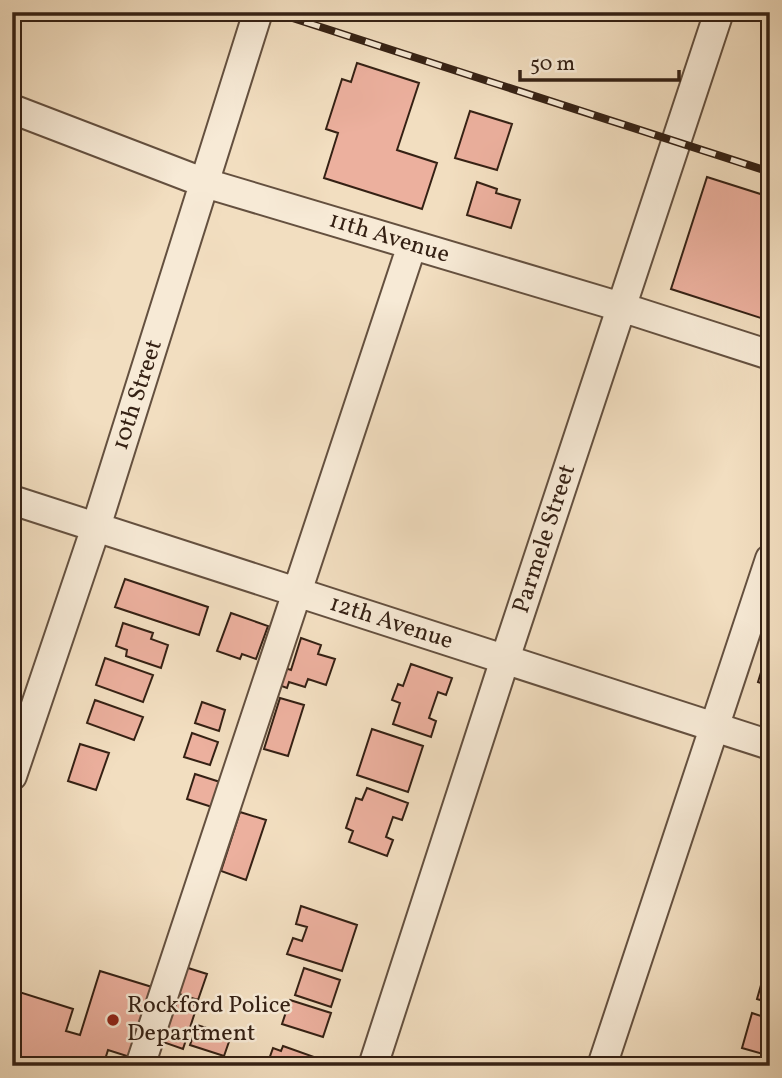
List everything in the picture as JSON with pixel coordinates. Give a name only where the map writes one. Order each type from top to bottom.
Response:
[{"type":"street","name":"10th Street","points":[[12,776],[96,527],[258,12]]},
{"type":"street","name":"Parmele Street","points":[[373,1066],[719,12]]},
{"type":"street","name":"11th Avenue","points":[[12,110],[205,183],[621,307],[770,355]]},
{"type":"street","points":[[140,1066],[412,245]]},
{"type":"street","name":"12th Avenue","points":[[12,500],[770,745]]},
{"type":"street","points":[[602,1066],[712,727],[770,559]]},
{"type":"building","points":[[357,63],[419,83],[397,150],[437,163],[422,209],[324,178],[338,133],[326,129],[342,79],[351,82]]},
{"type":"building","points":[[470,111],[512,124],[497,170],[455,158]]},
{"type":"building","points":[[707,177],[770,197],[770,321],[671,289]]},
{"type":"building","points":[[477,182],[497,189],[496,193],[520,200],[511,228],[467,215]]},
{"type":"building","points":[[125,579],[208,607],[199,635],[115,607]]},
{"type":"building","points":[[231,613],[268,626],[256,659],[242,654],[240,659],[217,651]]},
{"type":"building","points":[[123,623],[153,633],[151,639],[168,645],[161,668],[126,656],[127,650],[116,646]]},
{"type":"building","points":[[301,638],[321,645],[318,654],[335,659],[326,685],[308,679],[305,687],[289,682],[287,688],[276,684],[282,667],[291,670]]},
{"type":"building","points":[[770,646],[770,686],[758,682]]},
{"type":"building","points":[[105,658],[153,675],[143,702],[96,685]]},
{"type":"building","points":[[411,664],[452,678],[446,695],[438,692],[429,718],[436,721],[431,737],[393,724],[400,703],[392,700],[398,684],[403,686]]},
{"type":"building","points":[[280,698],[304,705],[288,756],[264,749]]},
{"type":"building","points":[[95,700],[143,717],[134,740],[87,723]]},
{"type":"building","points":[[202,702],[225,710],[219,731],[195,723]]},
{"type":"building","points":[[372,729],[423,746],[408,792],[357,775]]},
{"type":"building","points":[[192,733],[218,742],[210,765],[184,757]]},
{"type":"building","points":[[80,744],[109,753],[96,790],[68,781]]},
{"type":"building","points":[[195,774],[220,782],[212,807],[187,799]]},
{"type":"building","points":[[367,788],[408,803],[402,820],[393,817],[386,837],[393,840],[387,856],[349,842],[353,831],[346,828],[356,798],[362,800]]},
{"type":"building","points":[[240,812],[266,820],[246,880],[221,871]]},
{"type":"building","points":[[301,906],[357,925],[342,971],[287,954],[293,938],[302,941],[307,927],[296,924]]},
{"type":"building","points":[[185,967],[207,974],[198,1000],[176,993]]},
{"type":"building","points":[[304,968],[340,980],[331,1007],[295,995]]},
{"type":"building","name":"Rockford Police Department","points":[[100,971],[152,987],[130,1057],[108,1050],[103,1066],[12,1066],[13,990],[73,1009],[66,1031],[80,1035]]},
{"type":"building","points":[[765,971],[770,973],[770,1003],[757,999]]},
{"type":"building","points":[[174,998],[197,1006],[183,1049],[160,1041]]},
{"type":"building","points":[[290,1000],[331,1013],[323,1037],[282,1024]]},
{"type":"building","points":[[752,1013],[770,1019],[770,1056],[742,1048]]},
{"type":"building","points":[[197,1025],[231,1036],[224,1056],[190,1045]]},
{"type":"building","points":[[283,1046],[317,1058],[314,1066],[267,1065],[273,1048],[281,1051]]},
{"type":"building","points":[[154,1056],[185,1066],[151,1066]]},
{"type":"railway","points":[[274,12],[770,172]]},
{"type":"place","name":"Rockford Police Department","points":[[113,1020]]}]
